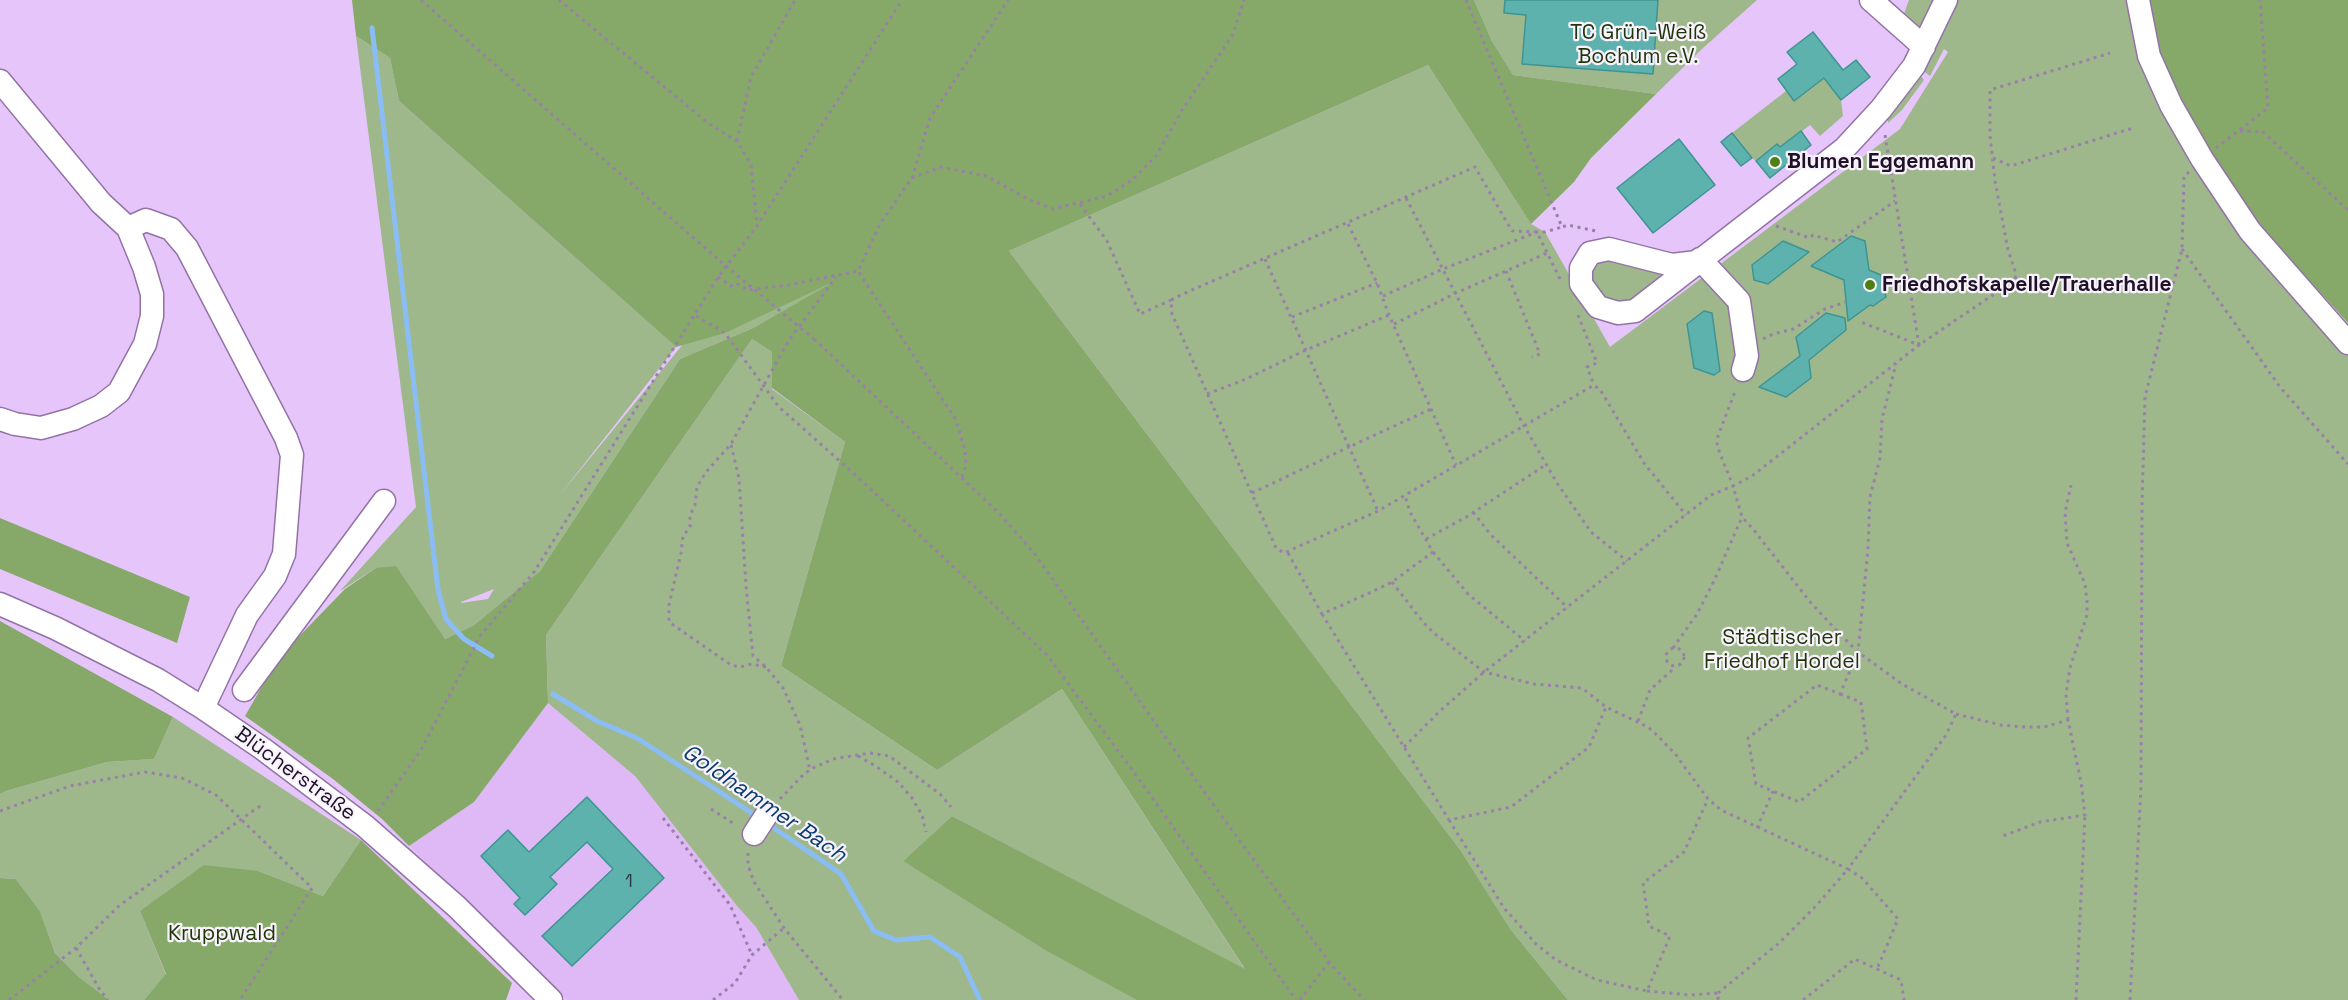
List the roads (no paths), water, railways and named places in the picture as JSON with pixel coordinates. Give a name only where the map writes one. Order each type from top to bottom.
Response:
[{"type":"street","points":[[1871,0],[1924,47]]},
{"type":"street","points":[[1699,261],[1672,265],[1610,249],[1590,253],[1581,268],[1581,284],[1598,307],[1618,313],[1635,311],[1844,149],[1881,109],[1914,66],[1946,0]]},
{"type":"street","points":[[2138,0],[2149,56],[2171,105],[2202,159],[2250,231],[2348,343]]},
{"type":"street","points":[[0,81],[101,203],[128,228],[152,294],[152,316],[146,344],[119,392],[101,406],[73,420],[41,428],[0,419]]},
{"type":"street","points":[[128,228],[146,220],[171,229],[187,248],[286,438],[292,454],[284,554],[275,576],[247,615],[203,708]]},
{"type":"street","points":[[1699,261],[1739,301],[1744,359]]},
{"type":"street","points":[[222,668],[248,685],[384,501]]},
{"type":"street","name":"Blücherstraße","points":[[0,604],[55,628],[137,670],[203,708],[320,790],[365,826],[457,907],[551,1000]]},
{"type":"street","points":[[746,830],[761,808]]},
{"type":"waterway","points":[[372,28],[438,590],[446,619],[464,639],[492,656]]},
{"type":"waterway","name":"Goldhammer Bach","points":[[553,694],[597,721],[637,738],[758,817]]},
{"type":"waterway","name":"Goldhammer Bach","points":[[768,824],[841,874],[874,931],[896,940],[930,937],[960,957],[980,1000]]},
{"type":"place","name":"Blumen Eggemann","points":[[1775,162]]},
{"type":"place","name":"Friedhofskapelle/Trauerhalle","points":[[1870,285]]},
{"type":"park label","name":"TC Grün-Weiß Bochum e.V.","points":[[1638,45]]},
{"type":"park label","name":"Städtischer Friedhof Hordel","points":[[1782,650]]},
{"type":"park label","name":"Kruppwald","points":[[222,934]]}]
